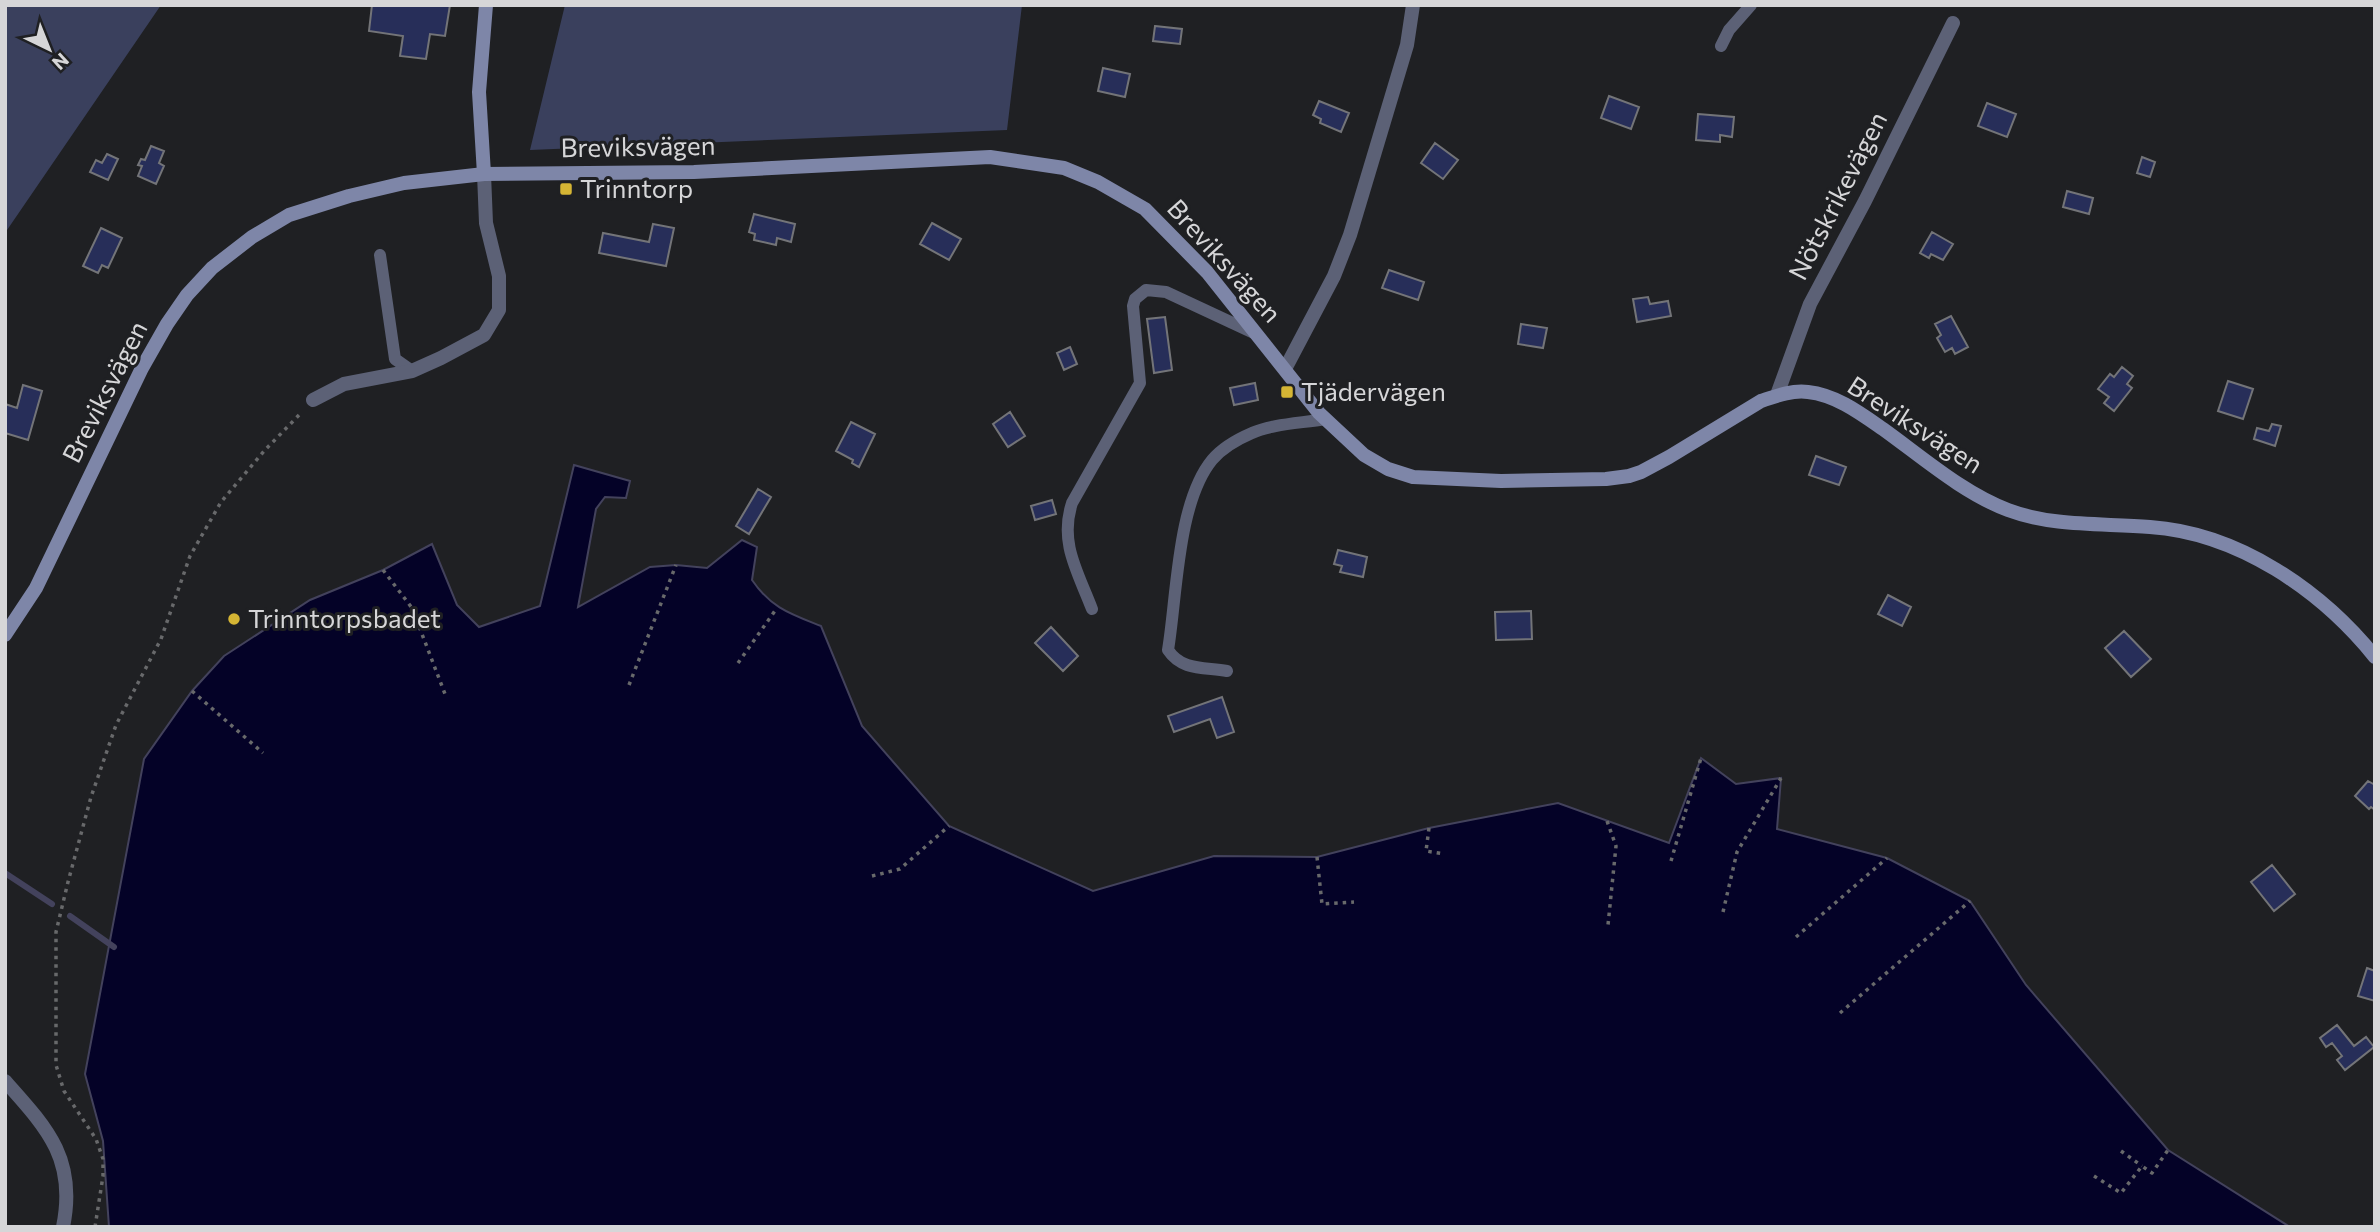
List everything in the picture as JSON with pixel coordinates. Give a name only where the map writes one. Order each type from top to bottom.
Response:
[{"type":"main road","points":[[484,174],[479,92],[486,5]]},
{"type":"main road","name":"Breviksvägen","points":[[5,635],[36,587],[117,418],[167,324],[187,295],[212,268],[252,237],[289,215],[349,196],[404,183],[484,174],[694,172],[989,157],[1064,168],[1098,182],[1144,209],[1207,272],[1325,419],[1364,455],[1388,469],[1413,477],[1501,481],[1606,479],[1641,472],[1739,413],[1777,395],[1806,391],[1840,402],[1961,484],[2010,511],[2066,522],[2154,527],[2212,539],[2269,566],[2302,588],[2332,612],[2375,657]]},
{"type":"street","points":[[1285,369],[1334,276],[1350,235],[1407,45],[1413,5]]},
{"type":"street","name":"Nötskrikevägen","points":[[1777,395],[1810,304],[1953,23]]},
{"type":"street","points":[[313,400],[344,384],[412,371],[441,359],[484,335],[499,310],[499,276],[486,223],[484,174]]},
{"type":"street","points":[[5,1081],[55,1142],[64,1170],[67,1210],[63,1227]]},
{"type":"lane","points":[[1721,46],[1729,30],[1751,5]]},
{"type":"lane","points":[[380,255],[395,359],[412,371]]},
{"type":"lane","points":[[1092,609],[1070,553],[1066,531],[1068,516],[1072,503],[1140,383],[1132,313],[1135,299],[1146,290],[1166,292],[1257,334]]},
{"type":"lane","points":[[1227,671],[1185,666],[1175,661],[1168,650],[1184,523],[1204,471],[1213,458],[1228,445],[1253,432],[1325,419]]},
{"type":"path","points":[[95,1227],[103,1159],[96,1139],[64,1091],[57,1065],[56,932],[68,881],[91,797],[117,724],[161,639],[190,556],[221,502],[265,450],[313,400]]},
{"type":"path","points":[[629,685],[676,565]]},
{"type":"path","points":[[383,570],[412,608],[445,694]]},
{"type":"path","points":[[738,663],[776,608]]},
{"type":"path","points":[[192,691],[264,753]]},
{"type":"path","points":[[1671,861],[1701,758]]},
{"type":"path","points":[[1723,912],[1737,852],[1781,778]]},
{"type":"path","points":[[1607,821],[1616,846],[1608,925]]},
{"type":"path","points":[[872,876],[900,869],[949,826]]},
{"type":"path","points":[[1429,828],[1426,851],[1445,854]]},
{"type":"path","points":[[1317,858],[1322,904],[1354,902]]},
{"type":"path","points":[[1797,937],[1887,858]]},
{"type":"path","points":[[1840,1013],[1970,901]]},
{"type":"path","points":[[2121,1151],[2152,1173],[2168,1150]]},
{"type":"path","points":[[2094,1177],[2121,1193],[2142,1166]]},
{"type":"shaded area","points":[[5,5],[161,5],[5,233]]},
{"type":"shaded area","points":[[565,5],[1022,5],[1007,130],[530,150]]},
{"type":"shaded area","points":[[574,465],[630,481],[626,498],[605,497],[596,509],[578,607],[650,567],[676,565],[707,568],[742,540],[757,547],[752,580],[774,604],[821,626],[862,726],[949,826],[1093,891],[1214,856],[1317,857],[1429,828],[1558,803],[1669,843],[1701,758],[1736,784],[1781,778],[1777,829],[1887,858],[1970,901],[2026,985],[2168,1150],[2290,1227],[109,1227],[103,1141],[85,1074],[144,759],[192,691],[224,656],[310,600],[383,570],[432,544],[457,605],[479,627],[540,606]]},
{"type":"building","points":[[372,5],[450,5],[445,36],[430,34],[426,59],[400,56],[403,36],[369,31]]},
{"type":"building","points":[[1155,26],[1182,29],[1180,44],[1153,41]]},
{"type":"building","points":[[1103,68],[1130,74],[1125,97],[1098,91]]},
{"type":"building","points":[[1609,96],[1639,107],[1631,129],[1601,118]]},
{"type":"building","points":[[1319,101],[1349,113],[1341,132],[1320,123],[1321,119],[1313,115]]},
{"type":"building","points":[[1987,103],[2016,114],[2007,137],[1978,126]]},
{"type":"building","points":[[1698,114],[1734,117],[1732,137],[1720,135],[1720,142],[1696,140]]},
{"type":"building","points":[[1435,143],[1458,160],[1443,179],[1421,163]]},
{"type":"building","points":[[151,146],[164,151],[159,163],[164,166],[156,184],[138,176],[142,166],[138,165],[141,159],[145,160]]},
{"type":"building","points":[[107,154],[118,159],[108,180],[90,172],[96,160],[102,163]]},
{"type":"building","points":[[2142,157],[2155,162],[2150,177],[2137,173]]},
{"type":"building","points":[[2067,191],[2093,198],[2089,214],[2063,207]]},
{"type":"building","points":[[754,214],[795,224],[791,242],[777,238],[776,245],[754,240],[755,234],[749,232]]},
{"type":"building","points":[[932,223],[961,239],[949,260],[920,244]]},
{"type":"building","points":[[653,224],[674,228],[666,266],[599,253],[603,233],[649,242]]},
{"type":"building","points":[[101,228],[122,238],[108,268],[102,265],[98,273],[83,266]]},
{"type":"building","points":[[1932,232],[1953,244],[1943,260],[1931,254],[1929,258],[1920,253]]},
{"type":"building","points":[[1389,270],[1424,282],[1418,300],[1382,288]]},
{"type":"building","points":[[1648,297],[1650,304],[1668,301],[1671,316],[1637,322],[1633,299]]},
{"type":"building","points":[[1951,316],[1968,347],[1955,354],[1952,348],[1945,352],[1937,338],[1941,335],[1935,324]]},
{"type":"building","points":[[1165,317],[1172,370],[1154,373],[1147,319]]},
{"type":"building","points":[[1521,324],[1547,328],[1543,348],[1518,344]]},
{"type":"building","points":[[1070,347],[1077,364],[1064,370],[1057,353]]},
{"type":"building","points":[[2122,367],[2133,376],[2127,384],[2132,388],[2114,411],[2104,403],[2109,397],[2098,389],[2110,374],[2114,377]]},
{"type":"building","points":[[2228,381],[2253,389],[2243,419],[2218,411]]},
{"type":"building","points":[[1255,383],[1258,400],[1234,405],[1230,388]]},
{"type":"building","points":[[23,385],[42,391],[28,440],[5,433],[5,404],[17,408]]},
{"type":"building","points":[[1010,412],[1025,436],[1008,447],[993,424]]},
{"type":"building","points":[[851,422],[875,434],[859,467],[852,463],[853,460],[836,451]]},
{"type":"building","points":[[2272,424],[2281,426],[2275,446],[2254,439],[2257,428],[2269,431]]},
{"type":"building","points":[[1816,456],[1846,467],[1839,485],[1809,475]]},
{"type":"building","points":[[758,489],[771,497],[749,534],[736,526]]},
{"type":"building","points":[[1052,500],[1056,514],[1035,520],[1031,506]]},
{"type":"building","points":[[1338,550],[1367,557],[1363,577],[1340,572],[1342,566],[1334,564]]},
{"type":"building","points":[[1888,595],[1911,607],[1902,626],[1878,614]]},
{"type":"building","points":[[1531,611],[1532,639],[1496,640],[1495,612]]},
{"type":"building","points":[[1051,627],[1078,656],[1063,671],[1035,643]]},
{"type":"building","points":[[2124,631],[2151,659],[2131,677],[2105,648]]},
{"type":"building","points":[[1222,697],[1234,732],[1217,738],[1210,719],[1174,732],[1168,716]]},
{"type":"building","points":[[2368,781],[2375,785],[2375,810],[2371,807],[2369,809],[2355,796]]},
{"type":"building","points":[[2272,865],[2295,894],[2274,911],[2251,882]]},
{"type":"building","points":[[2367,968],[2375,971],[2375,1001],[2358,996]]},
{"type":"building","points":[[2337,1025],[2354,1046],[2366,1037],[2374,1047],[2345,1070],[2337,1060],[2342,1056],[2332,1043],[2326,1047],[2320,1038]]},
{"type":"waterway","points":[[5,873],[52,904]]},
{"type":"waterway","points":[[70,916],[114,947]]},
{"type":"place","name":"Trinntorp","points":[[566,189]]},
{"type":"place","name":"Tjädervägen","points":[[1287,392]]},
{"type":"place","name":"Trinntorpsbadet","points":[[234,619]]}]
